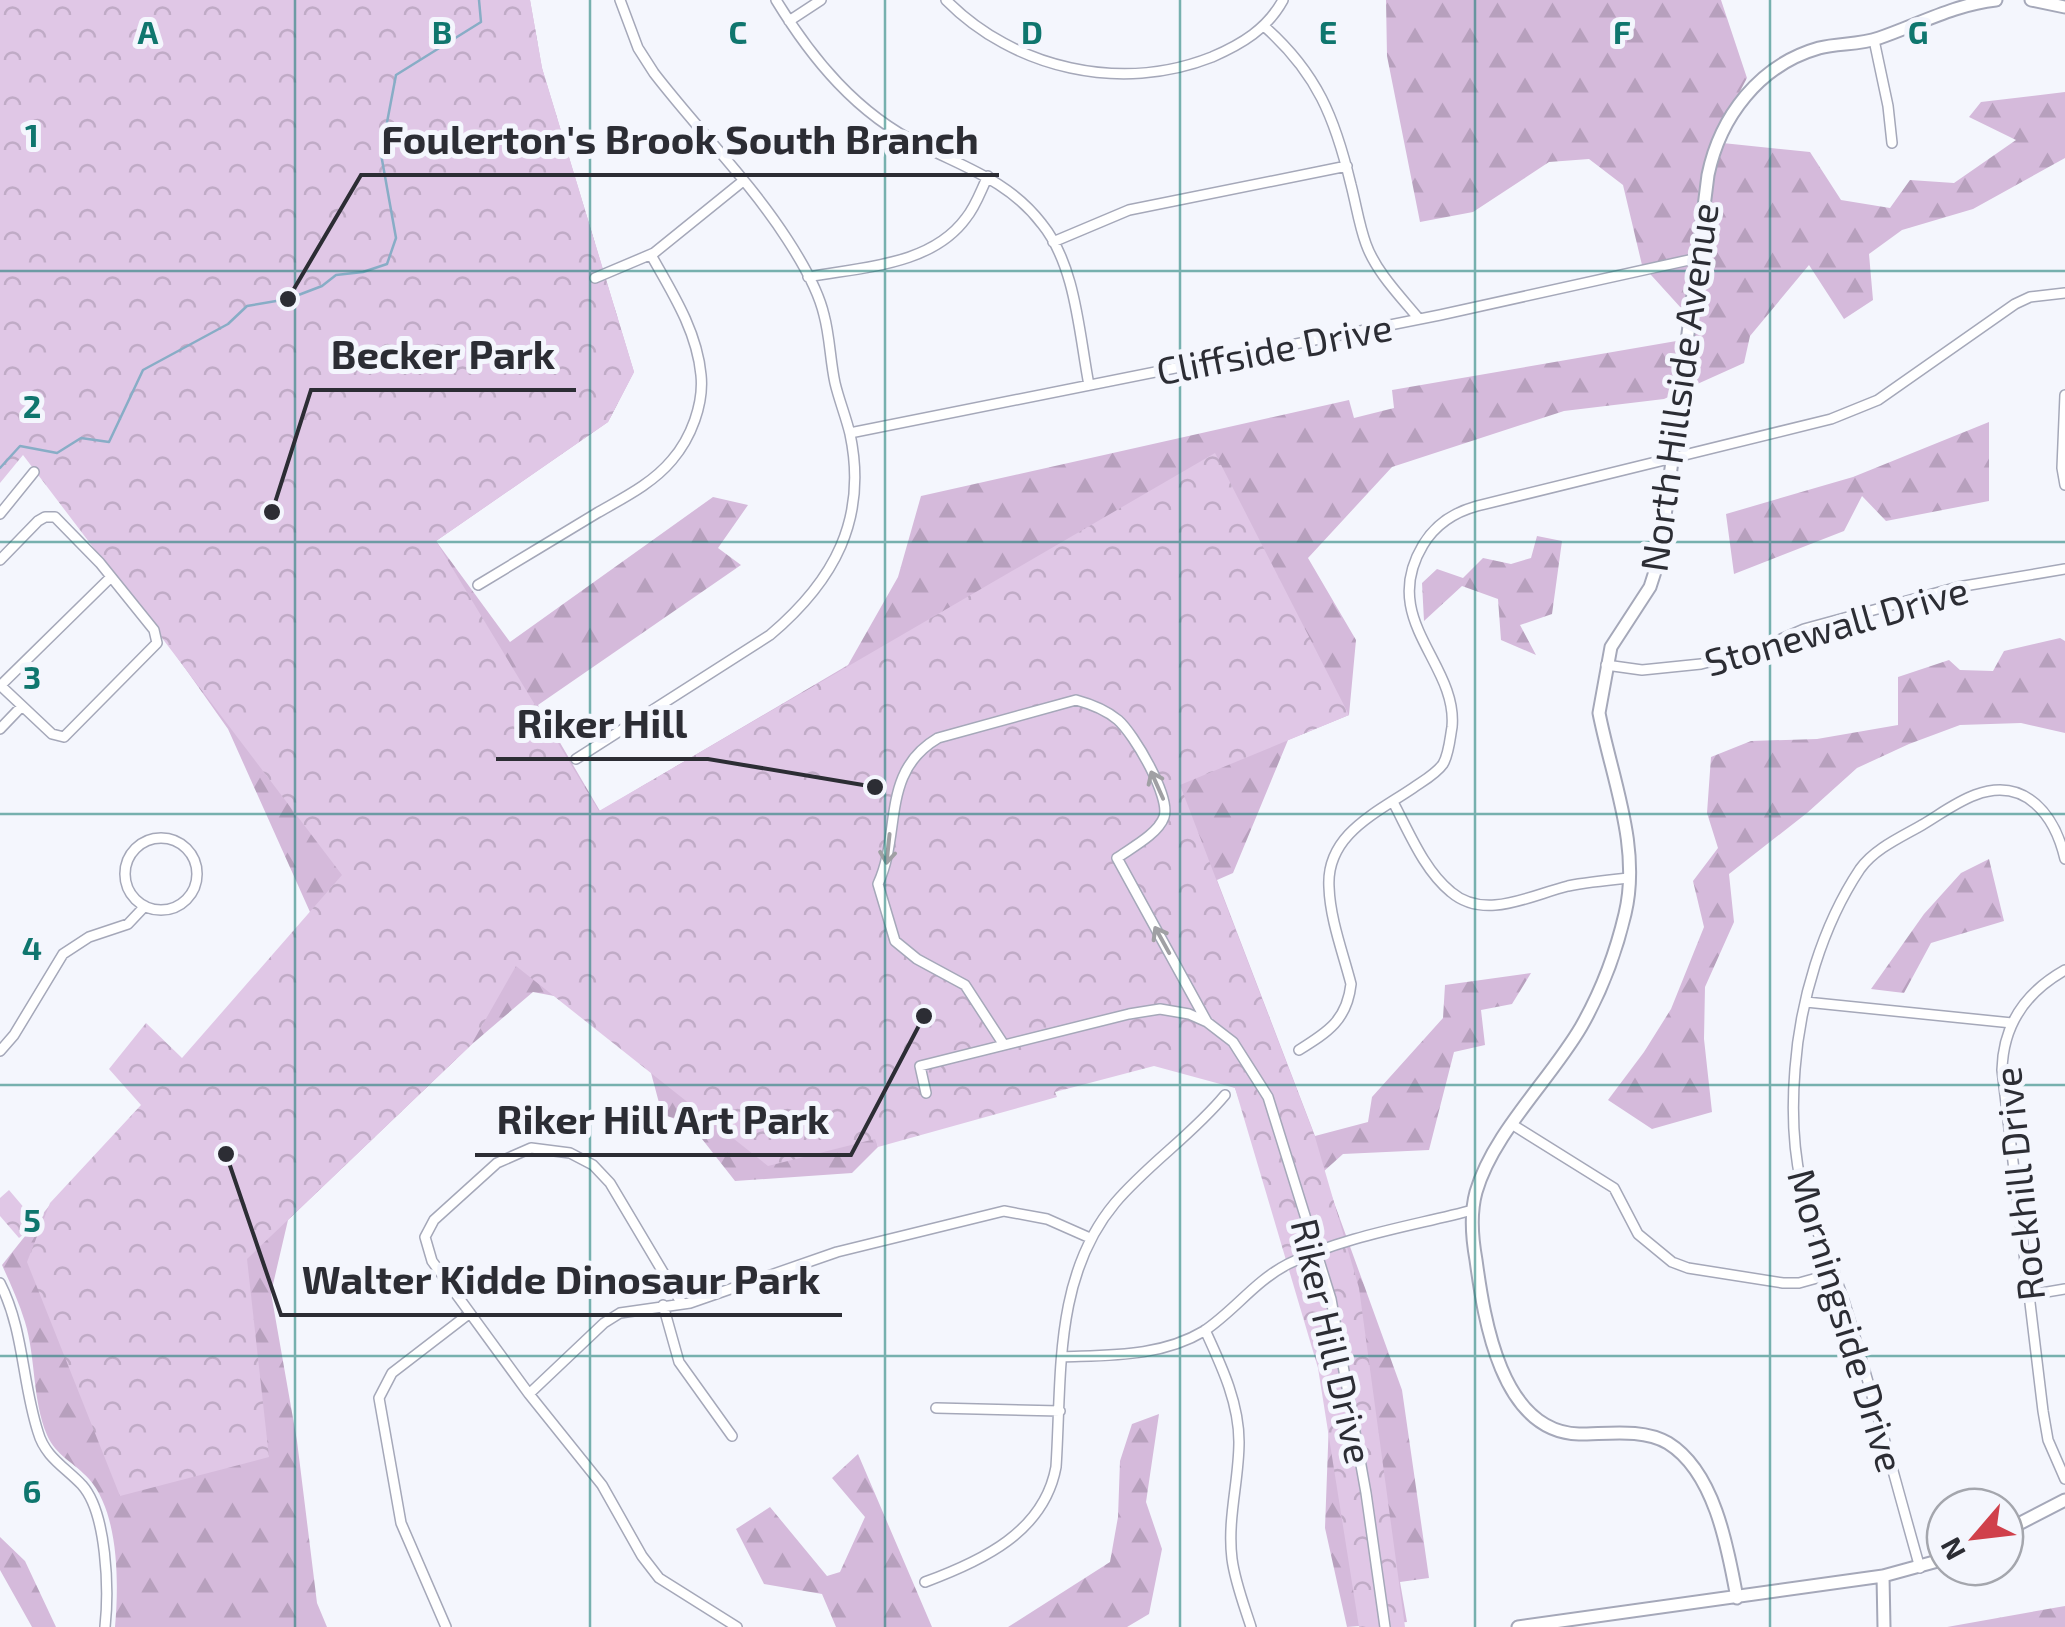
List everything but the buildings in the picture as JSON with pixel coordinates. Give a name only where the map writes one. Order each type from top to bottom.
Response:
[{"type":"street","points":[[576,759],[770,635],[812,594],[839,552],[852,512],[855,474],[825,317],[808,276],[768,210],[654,72],[638,48],[620,0]]},
{"type":"street","points":[[776,0],[828,74],[866,110],[920,145],[988,176],[1042,224],[1053,242],[1070,291],[1090,385]]},
{"type":"street","points":[[789,21],[820,0]]},
{"type":"street","points":[[946,0],[996,40],[1053,64],[1102,73],[1151,72],[1187,65],[1222,52],[1264,27],[1283,0]]},
{"type":"street","name":"North Hillside Avenue","points":[[1737,1598],[1726,1534],[1708,1495],[1680,1453],[1654,1437],[1556,1430],[1540,1421],[1516,1396],[1498,1362],[1484,1314],[1474,1248],[1473,1210],[1485,1169],[1581,1027],[1601,988],[1625,914],[1630,856],[1599,713],[1611,647],[1650,587],[1660,556],[1712,159],[1723,128],[1741,101],[1764,78],[1791,60],[1823,47],[1874,40],[1960,8],[1996,0]]},
{"type":"street","points":[[2031,0],[2065,7]]},
{"type":"street","points":[[1264,27],[1287,47],[1320,92],[1347,166],[1371,255],[1419,319]]},
{"type":"street","points":[[1874,40],[1892,144]]},
{"type":"street","points":[[1053,242],[1129,210],[1347,166]]},
{"type":"street","points":[[808,276],[904,259],[940,243],[965,220],[988,176]]},
{"type":"street","points":[[595,278],[651,255],[743,182]]},
{"type":"street","points":[[478,585],[642,486],[680,450],[697,412],[702,378],[695,343],[682,310],[651,255]]},
{"type":"street","name":"Cliffside Drive","points":[[850,433],[1419,319],[1698,258]]},
{"type":"street","points":[[1298,1050],[1337,1024],[1350,999],[1351,984],[1328,887],[1332,859],[1348,833],[1443,764],[1452,722],[1449,701],[1416,628],[1411,604],[1413,568],[1430,535],[1468,508],[1831,419],[1861,408],[2015,304],[2030,297],[2065,293]]},
{"type":"street","points":[[2065,396],[2065,485]]},
{"type":"street","points":[[0,514],[34,472]]},
{"type":"street","points":[[0,560],[38,521],[55,518],[111,576],[154,630],[158,643],[154,649],[64,737],[52,734],[0,685],[111,576]]},
{"type":"street","name":"Stonewall Drive","points":[[1606,665],[1642,670],[1701,664],[1756,650],[1804,629],[1958,587],[2065,569]]},
{"type":"street","name":"Riker Hill Drive","points":[[1004,1045],[965,985],[917,960],[894,940],[878,884],[888,863],[894,801],[910,761],[919,749],[938,738],[1076,700],[1093,704],[1118,720],[1135,740],[1163,798],[1166,814],[1159,826],[1117,858],[1207,1022]]},
{"type":"street","points":[[0,729],[22,706]]},
{"type":"street","name":"Morningside Drive","points":[[1920,1568],[1834,1274],[1813,1220],[1796,1149],[1795,1068],[1806,1002],[1822,947],[1846,892],[1864,864],[1886,846],[1968,798],[2001,791],[2033,802],[2052,820],[2065,860]]},
{"type":"street","points":[[1392,802],[1428,866],[1451,893],[1464,901],[1480,906],[1505,904],[1570,886],[1629,878]]},
{"type":"street","points":[[152,839],[177,841],[193,857],[197,879],[193,890],[178,906],[167,910],[144,906],[134,898],[125,876],[132,852],[152,839]]},
{"type":"street","points":[[0,1051],[14,1035],[63,954],[89,936],[128,924],[144,906]]},
{"type":"street","name":"Rockhill Drive","points":[[2065,970],[2035,990],[2012,1023],[2002,1070],[2048,1440],[2065,1478]]},
{"type":"street","points":[[1806,1002],[2012,1023]]},
{"type":"street","name":"Riker Hill Drive","points":[[926,1093],[920,1066],[1160,1009],[1207,1022],[1233,1042],[1268,1096],[1331,1299],[1385,1627]]},
{"type":"street","points":[[925,1582],[996,1548],[1034,1517],[1052,1488],[1070,1298],[1090,1238],[1118,1200],[1224,1095]]},
{"type":"street","points":[[1513,1125],[1614,1188],[1638,1234],[1672,1262],[1783,1283],[1799,1284],[1834,1274]]},
{"type":"street","points":[[682,1304],[610,1183],[593,1165],[570,1153],[531,1148],[497,1163],[428,1228],[425,1237],[429,1254],[530,1394],[602,1484],[642,1556],[659,1578],[737,1627]]},
{"type":"street","points":[[1062,1356],[1140,1353],[1183,1341],[1205,1330],[1264,1278],[1317,1251],[1473,1210]]},
{"type":"street","points":[[530,1394],[604,1322],[620,1313],[682,1304],[837,1252],[1004,1211],[1027,1214],[1090,1238]]},
{"type":"street","points":[[0,1282],[16,1323],[39,1438],[54,1461],[80,1483],[95,1511],[103,1546],[105,1627]]},
{"type":"street","points":[[2029,1295],[2065,1288]]},
{"type":"street","points":[[663,1306],[680,1362],[732,1436]]},
{"type":"street","points":[[446,1627],[401,1523],[379,1398],[392,1373],[470,1313]]},
{"type":"street","points":[[1205,1330],[1229,1386],[1239,1436],[1232,1563],[1251,1627]]},
{"type":"street","points":[[936,1408],[1060,1411]]},
{"type":"street","points":[[2025,1521],[2065,1500]]},
{"type":"street","points":[[1518,1627],[1737,1598],[1925,1566]]},
{"type":"street","points":[[1882,1576],[1884,1627]]},
{"type":"green space","points":[[0,0],[530,0],[542,68],[634,372],[608,422],[436,541],[510,642],[713,497],[748,505],[718,548],[741,565],[538,705],[600,811],[848,665],[898,577],[921,496],[1349,400],[1354,418],[1394,408],[1392,390],[1688,339],[1691,319],[1642,265],[1623,185],[1589,159],[1549,162],[1473,212],[1420,222],[1387,56],[1386,0],[1721,0],[1747,78],[1713,142],[1810,152],[1841,200],[1890,208],[1910,180],[1954,183],[2016,140],[1969,117],[1981,102],[2065,92],[2065,158],[1973,209],[1902,230],[1869,254],[1873,300],[1844,319],[1809,265],[1750,336],[1744,363],[1664,399],[1564,411],[1392,467],[1308,558],[1356,640],[1349,715],[1288,740],[1233,873],[1217,880],[1315,1136],[1368,1122],[1372,1097],[1443,1018],[1445,985],[1531,973],[1512,1004],[1481,1010],[1485,1045],[1454,1052],[1429,1150],[1343,1154],[1323,1172],[1402,1390],[1429,1578],[1400,1582],[1407,1622],[1347,1627],[1325,1528],[1331,1367],[1235,1088],[1136,1037],[858,1061],[878,1147],[852,1173],[735,1181],[691,1125],[662,1114],[643,1043],[586,1002],[533,992],[471,1045],[288,1220],[271,1293],[297,1441],[317,1603],[327,1627],[115,1627],[115,1549],[106,1510],[89,1479],[47,1435],[25,1322],[2,1265],[53,1201],[106,1292],[208,1287],[310,912],[228,729],[129,589]]},
{"type":"green space","points":[[0,0],[530,0],[542,68],[634,372],[608,422],[436,541],[599,811],[1215,453],[1349,715],[1180,785],[1315,1137],[1359,1288],[1405,1627],[1359,1627],[1318,1368],[1235,1088],[1154,1066],[878,1147],[875,1139],[768,1166],[516,966],[471,1045],[247,1259],[269,1457],[120,1496],[27,1262],[50,1203],[141,1105],[109,1069],[146,1023],[182,1058],[342,875],[23,455],[0,483]]},
{"type":"green space","points":[[1989,422],[1989,501],[1886,521],[1862,496],[1844,531],[1734,574],[1726,514],[1853,477]]},
{"type":"green space","points":[[1537,536],[1562,541],[1552,614],[1520,625],[1536,655],[1501,640],[1498,599],[1462,586],[1424,621],[1422,583],[1437,569],[1463,578],[1483,558],[1511,564],[1531,558]]},
{"type":"green space","points":[[2060,638],[2065,641],[2065,733],[2021,723],[1960,725],[1909,744],[1857,768],[1729,874],[1734,922],[1705,987],[1704,1039],[1712,1112],[1652,1129],[1608,1100],[1671,1009],[1704,927],[1693,881],[1718,848],[1707,813],[1711,757],[1751,741],[1817,739],[1898,725],[1898,677],[1949,660],[1960,670],[1993,671],[2004,651]]},
{"type":"green space","points":[[1989,859],[2004,921],[1931,943],[1904,993],[1871,989],[1924,914],[1961,873]]},
{"type":"green space","points":[[9,1190],[37,1223],[19,1238],[0,1216],[0,1198]]},
{"type":"green space","points":[[1159,1414],[1146,1502],[1162,1549],[1149,1614],[1127,1627],[1008,1627],[1110,1562],[1118,1517],[1120,1461],[1132,1424]]},
{"type":"green space","points":[[858,1454],[932,1627],[836,1627],[822,1594],[764,1584],[736,1529],[770,1507],[827,1576],[840,1572],[865,1517],[832,1478]]},
{"type":"green space","points":[[0,1537],[25,1561],[56,1627],[32,1627],[0,1570]]},
{"type":"green space","points":[[2065,1606],[2065,1627],[1947,1627]]},
{"type":"waterway","points":[[0,468],[20,446],[57,453],[81,438],[109,442],[143,370],[228,324],[247,306],[288,299],[322,286],[336,275],[387,264],[396,238],[381,154],[396,75],[481,22],[479,0]]},
{"type":"place","name":"Foulerton's Brook South Branch","points":[[288,299]]},
{"type":"place","name":"Becker Park","points":[[272,512]]},
{"type":"place","name":"Riker Hill","points":[[875,787]]},
{"type":"place","name":"Riker Hill Art Park","points":[[924,1016]]},
{"type":"place","name":"Walter Kidde Dinosaur Park","points":[[226,1154]]}]
